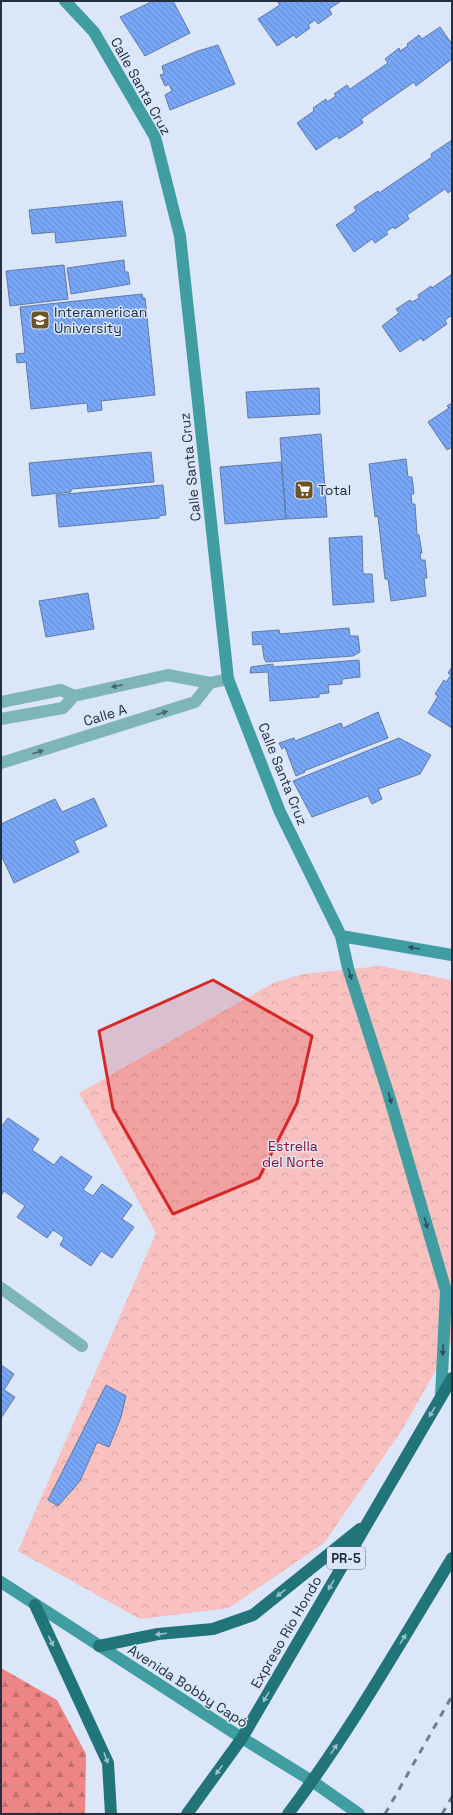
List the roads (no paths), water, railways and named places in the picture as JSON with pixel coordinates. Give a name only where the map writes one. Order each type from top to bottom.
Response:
[{"type":"highway","name":"Expreso Río Hondo","points":[[187,1814],[242,1738],[452,1378]]},
{"type":"highway","points":[[98,1646],[158,1634],[213,1629],[254,1615],[366,1525]]},
{"type":"highway","points":[[288,1814],[359,1712],[452,1558]]},
{"type":"highway","points":[[35,1605],[108,1763],[111,1814]]},
{"type":"highway","points":[[294,1814],[312,1781]]},
{"type":"street","name":"Calle Santa Cruz","points":[[65,1],[94,32],[155,137],[180,236],[228,679],[280,812],[341,936],[348,968],[389,1096],[446,1291],[441,1397]]},
{"type":"street","name":"Calle A","points":[[1,719],[63,708],[74,696],[168,675],[210,683],[228,679]]},
{"type":"street","name":"Calle A","points":[[1,763],[195,702],[210,683]]},
{"type":"street","name":"Calle A","points":[[1,702],[61,690],[74,696]]},
{"type":"street","points":[[341,936],[452,955]]},
{"type":"street","points":[[1,1288],[82,1346]]},
{"type":"street","name":"Avenida Bobby Capó","points":[[1,1582],[98,1646],[312,1781],[359,1814]]},
{"type":"railway","points":[[385,1814],[452,1696]]},
{"type":"railway","points":[[442,1814],[452,1797]]},
{"type":"place","name":"Interamerican University","points":[[40,320]]},
{"type":"place","name":"Total","points":[[304,490]]},
{"type":"park label","name":"Estrella del Norte","points":[[293,1154]]}]
